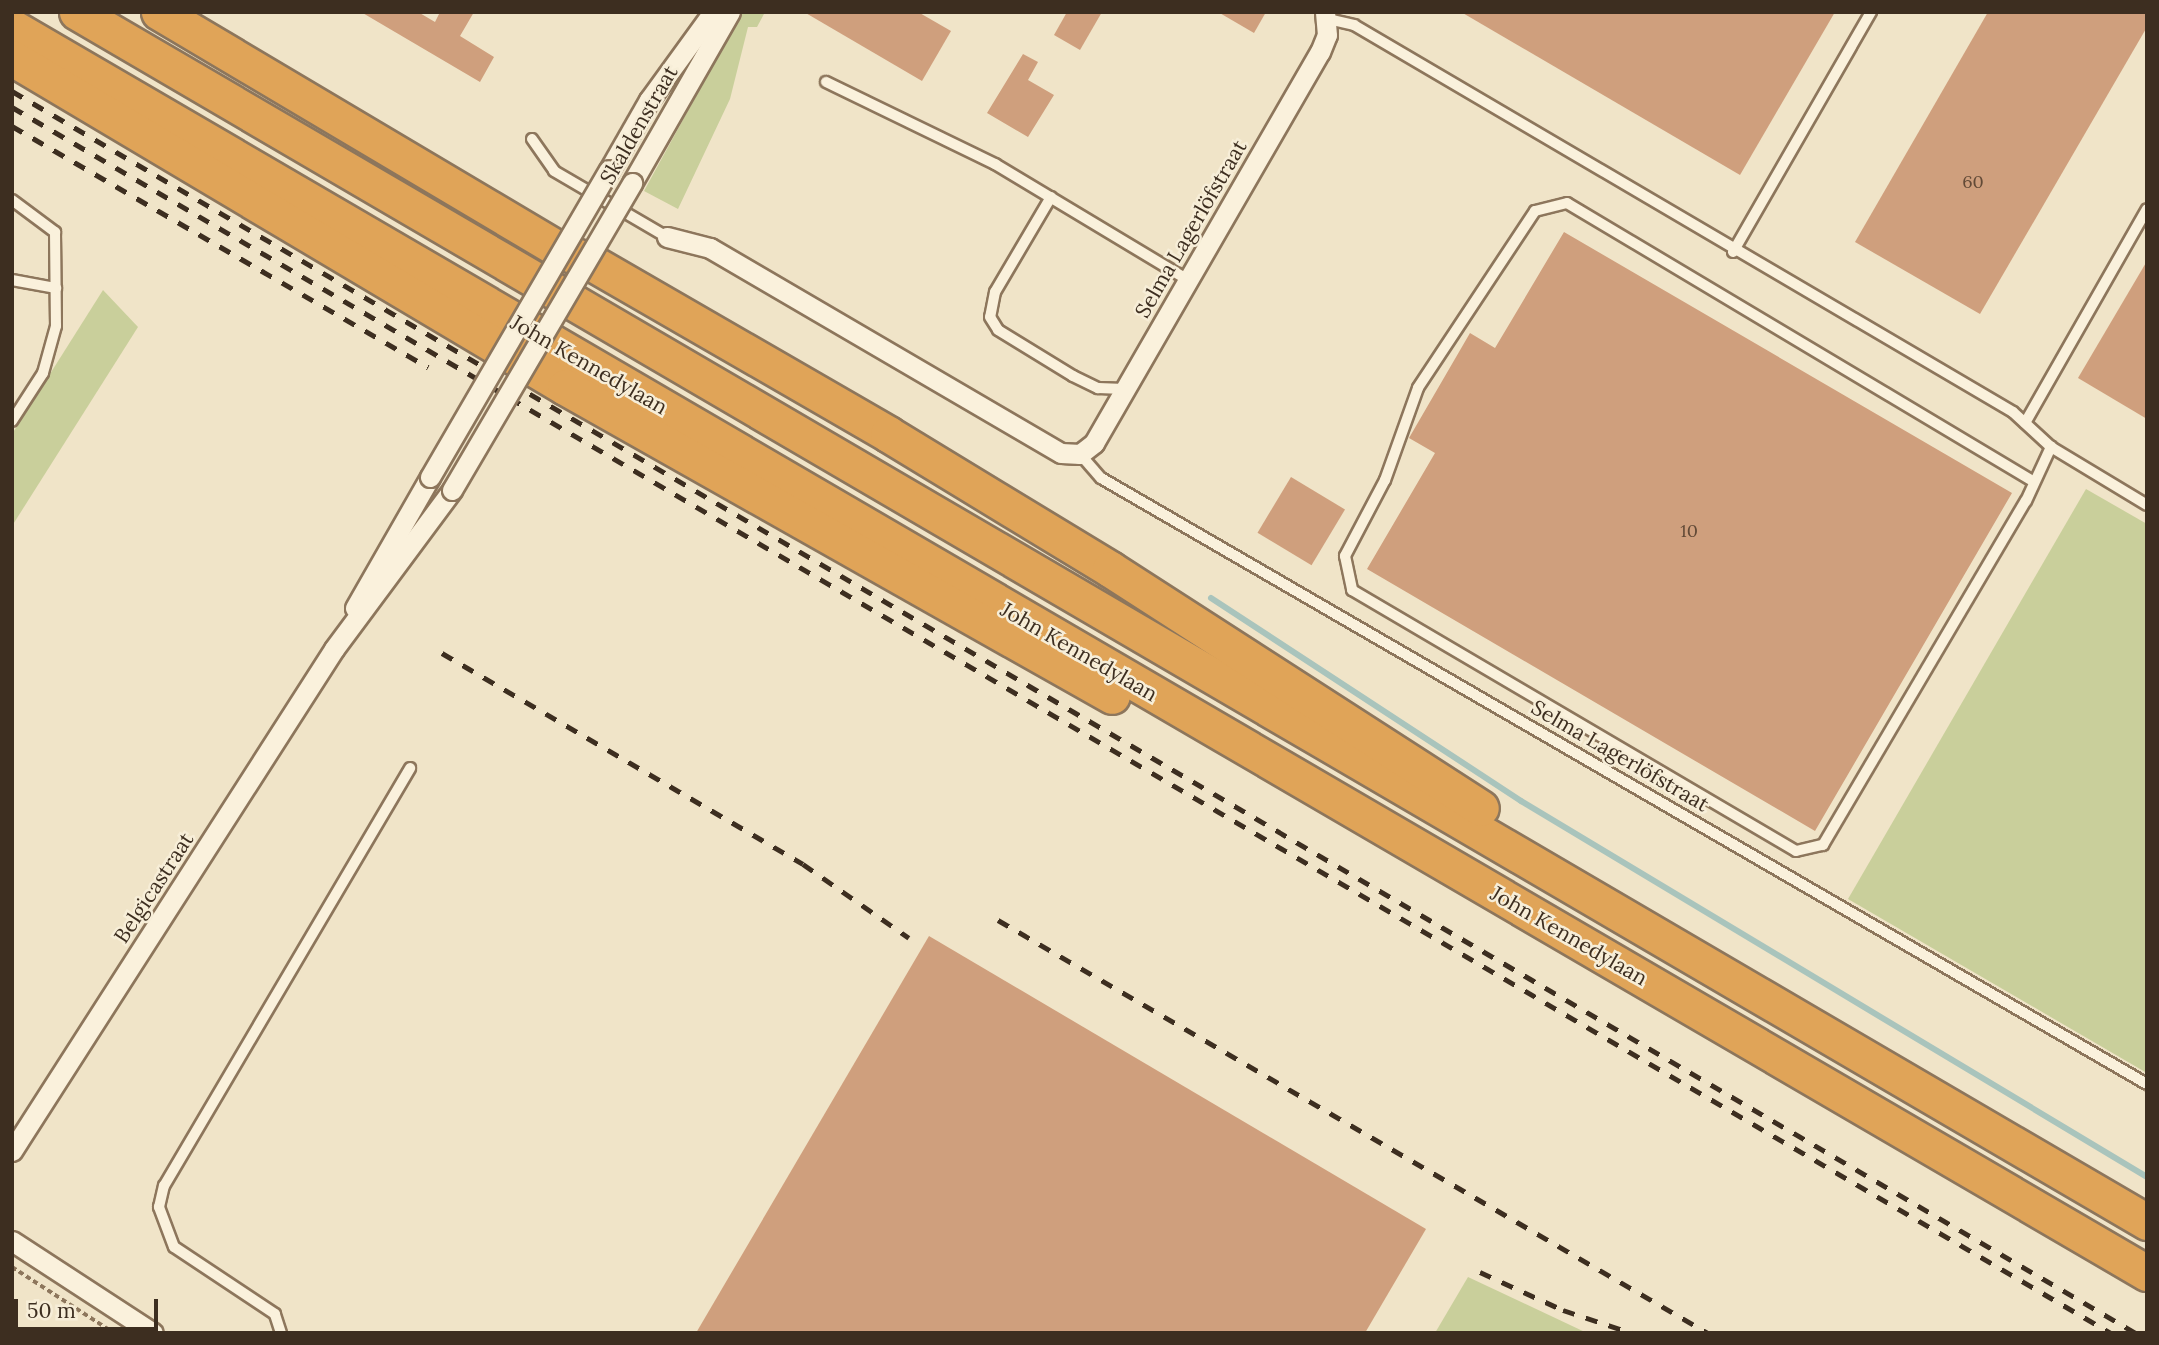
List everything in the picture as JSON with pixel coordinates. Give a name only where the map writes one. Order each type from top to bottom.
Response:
[{"type":"highway","name":"John Kennedylaan","points":[[77,12],[2147,1222]]},
{"type":"highway","points":[[114,12],[2147,1201]]},
{"type":"highway","points":[[159,12],[1110,569],[1552,853]]},
{"type":"highway","name":"John Kennedylaan","points":[[12,27],[2147,1273]]},
{"type":"highway","points":[[12,58],[565,387],[1049,664],[1358,814]]},
{"type":"street","name":"Skaldenstraat","points":[[565,251],[649,100],[713,12]]},
{"type":"street","name":"Skaldenstraat","points":[[565,251],[632,184],[730,12]]},
{"type":"street","name":"Selma Lagerlöfstraat","points":[[1080,454],[1094,443],[1320,52],[1326,16]]},
{"type":"street","points":[[667,237],[710,247],[1061,453],[1080,454]]},
{"type":"street","points":[[515,357],[565,251]]},
{"type":"street","points":[[515,357],[565,251]]},
{"type":"street","name":"Belgicastraat","points":[[12,1151],[334,649],[430,477],[515,357]]},
{"type":"street","name":"Belgicastraat","points":[[334,649],[452,490],[515,357]]},
{"type":"street","points":[[12,1241],[153,1333]]},
{"type":"lane","points":[[1733,252],[1871,12]]},
{"type":"lane","points":[[1326,16],[1354,25],[2025,423],[2052,447],[2147,505]]},
{"type":"lane","points":[[827,82],[995,164],[1188,279]]},
{"type":"lane","points":[[532,139],[554,171],[667,237]]},
{"type":"lane","points":[[1051,197],[995,292],[990,317],[998,330],[1073,376],[1098,388],[1126,388]]},
{"type":"lane","points":[[12,200],[55,232],[56,288],[56,326],[43,373],[12,421]]},
{"type":"lane","points":[[2031,480],[1567,203],[1535,211],[1418,388],[1385,480],[1345,556],[1352,590],[1796,851],[1823,845],[2026,501],[2031,480],[2052,447]]},
{"type":"lane","points":[[2025,423],[2147,209]]},
{"type":"lane","points":[[12,280],[56,288]]},
{"type":"lane","name":"Selma Lagerlöfstraat","points":[[1080,454],[1101,478],[2147,1084]]},
{"type":"lane","points":[[284,1332],[275,1314],[174,1247],[159,1207],[164,1186],[410,768]]},
{"type":"path","points":[[12,1267],[114,1333]]},
{"type":"green space","points":[[742,12],[765,12],[757,27],[748,27],[730,99],[678,209],[644,191]]},
{"type":"green space","points":[[103,290],[138,327],[12,526],[12,434]]},
{"type":"green space","points":[[2086,489],[2147,524],[2147,1073],[1848,899]]},
{"type":"green space","points":[[1468,1277],[1587,1333],[1435,1333]]},
{"type":"building","points":[[361,12],[418,12],[435,22],[440,12],[474,12],[460,36],[494,57],[480,82]]},
{"type":"building","points":[[804,12],[918,12],[951,31],[922,81]]},
{"type":"building","points":[[1067,12],[1102,12],[1080,50],[1054,35]]},
{"type":"building","points":[[1218,12],[1266,12],[1254,33]]},
{"type":"building","points":[[1461,12],[1835,12],[1740,175]]},
{"type":"building","points":[[1988,12],[2147,12],[2147,27],[1980,314],[1855,242]]},
{"type":"building","points":[[1023,54],[1038,62],[1028,80],[1054,95],[1028,137],[987,113]]},
{"type":"building","points":[[1564,232],[2012,493],[1815,831],[1367,569],[1435,453],[1409,438],[1470,333],[1495,348]]},
{"type":"building","points":[[2147,261],[2147,419],[2078,378]]},
{"type":"building","points":[[1291,477],[1345,509],[1312,565],[1258,533]]},
{"type":"building","points":[[929,936],[1426,1229],[1365,1333],[696,1333]]},
{"type":"waterway","points":[[1211,598],[1521,801],[2147,1177]]},
{"type":"railway","points":[[12,91],[2136,1333]]},
{"type":"railway","points":[[12,107],[2111,1333]]},
{"type":"railway","points":[[12,126],[428,367]]},
{"type":"railway","points":[[442,653],[803,864],[909,938]]},
{"type":"railway","points":[[998,920],[1708,1333]]},
{"type":"railway","points":[[1480,1272],[1563,1310],[1632,1333]]}]
